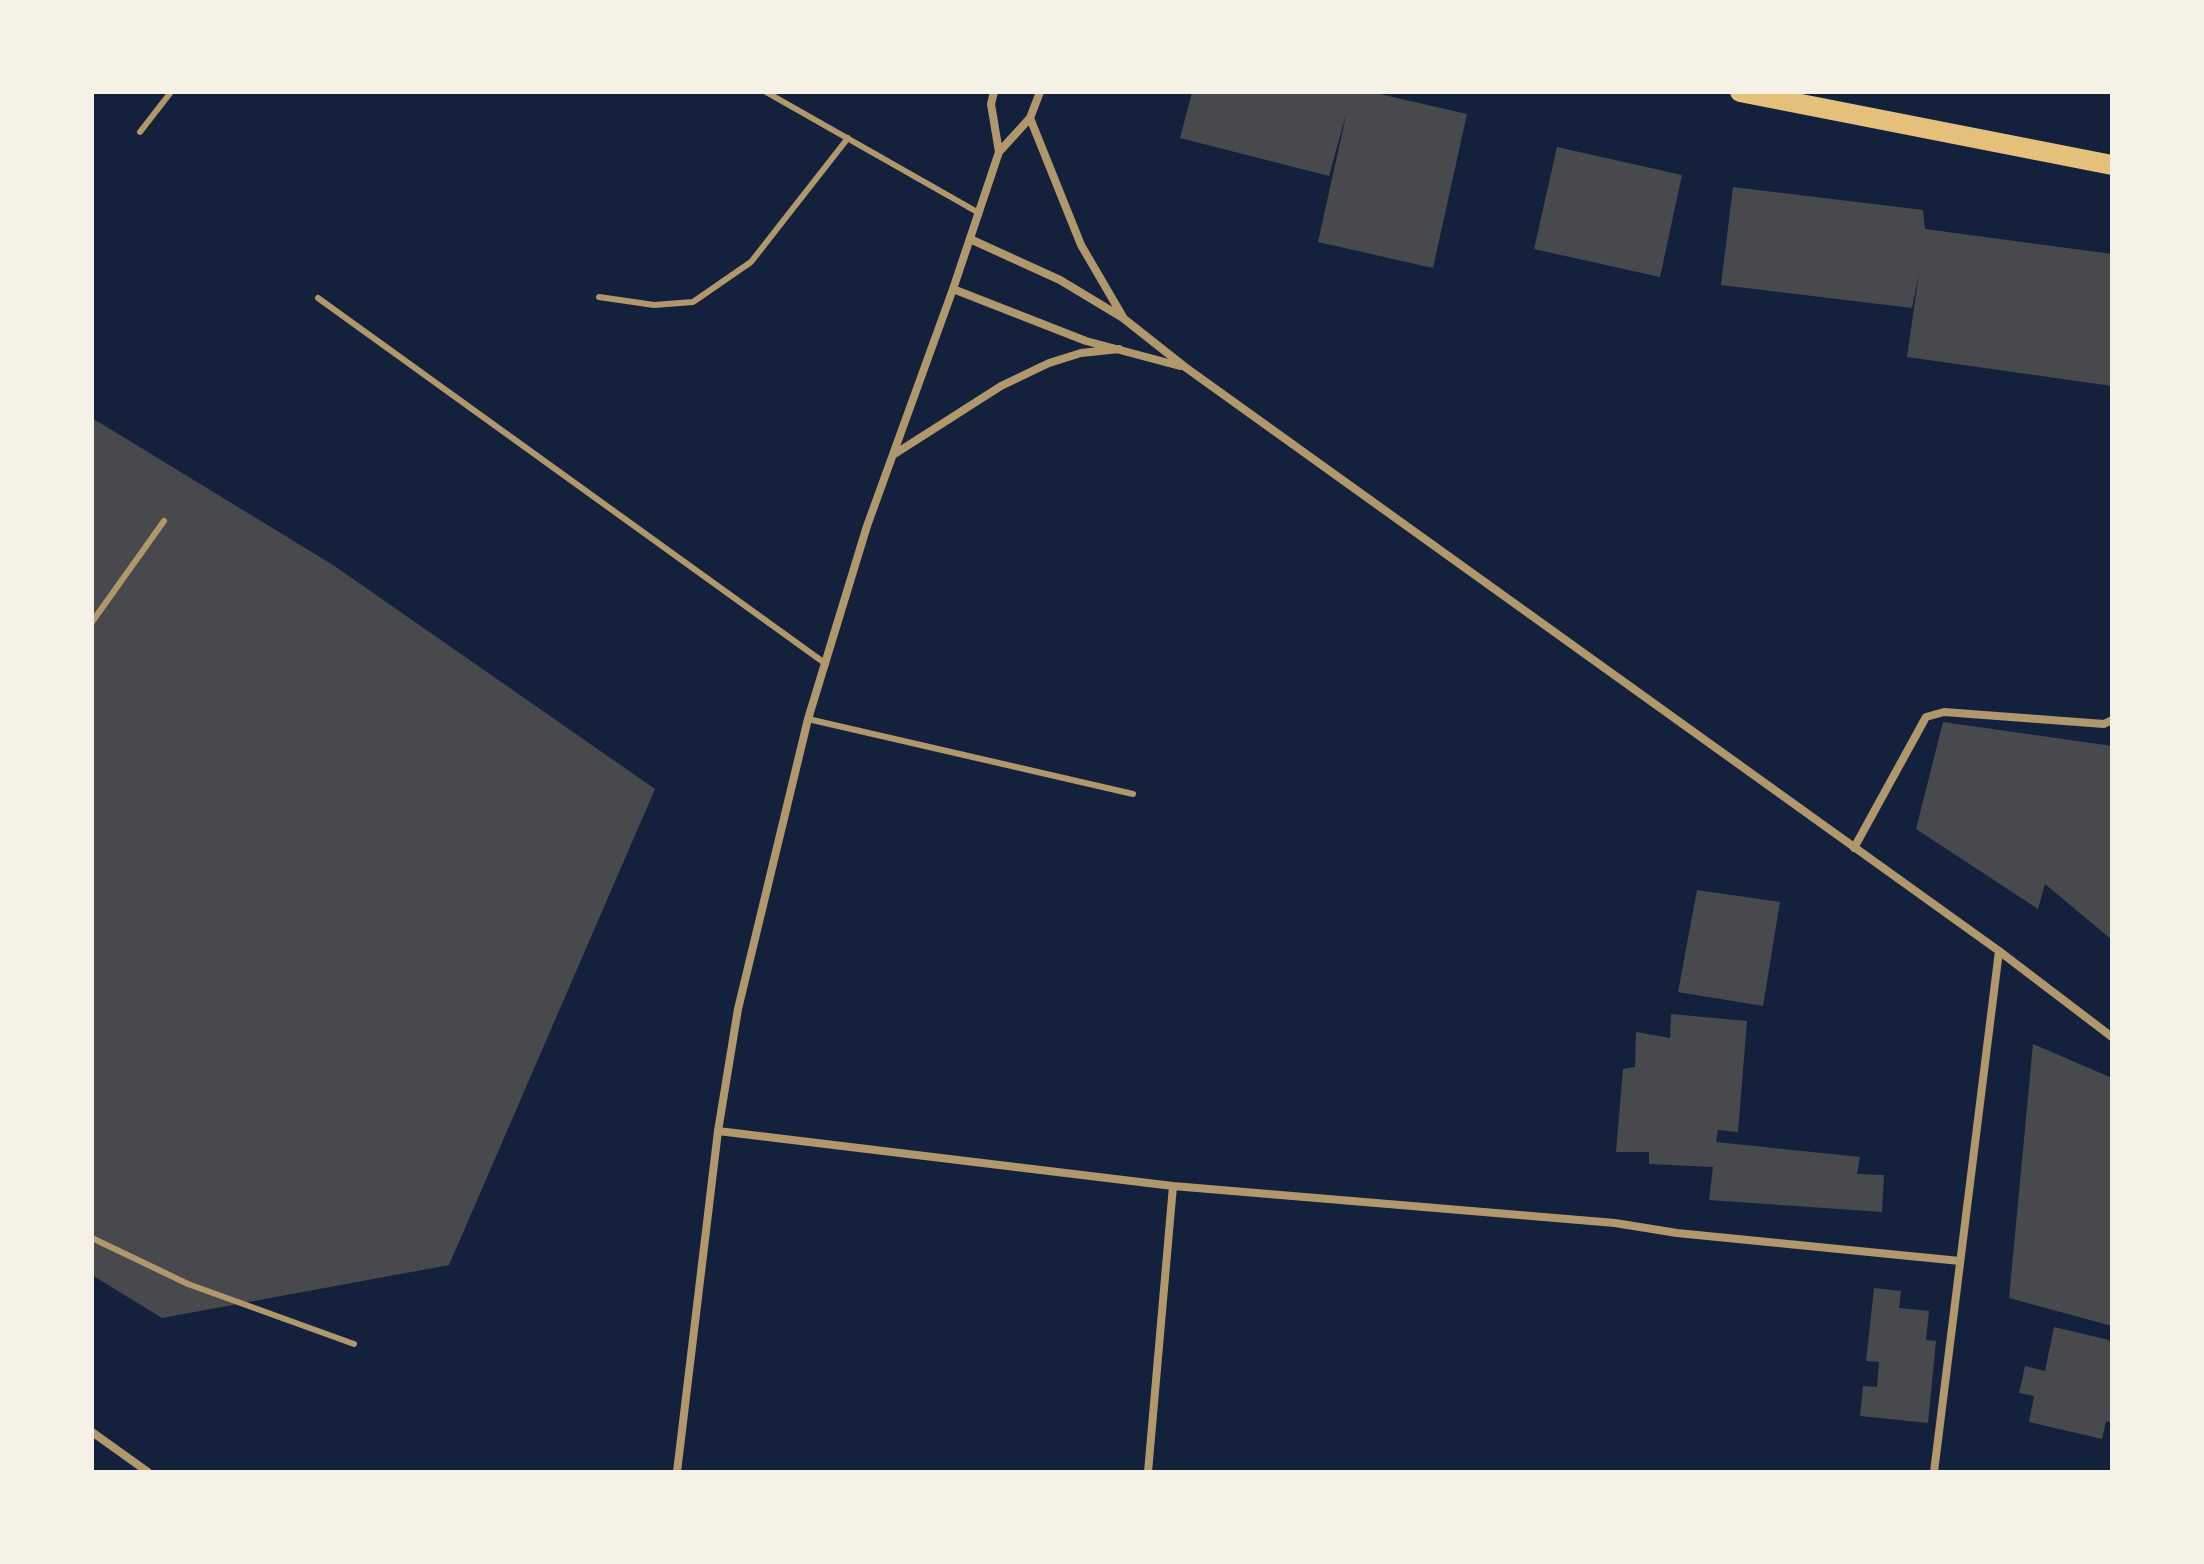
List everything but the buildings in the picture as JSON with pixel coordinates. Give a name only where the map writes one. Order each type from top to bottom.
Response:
[{"type":"main road","points":[[1740,92],[2112,165]]},
{"type":"street","points":[[994,92],[991,104],[999,152]]},
{"type":"street","points":[[677,1472],[718,1131],[738,1009],[808,719],[867,526],[999,152],[1030,118],[1040,92]]},
{"type":"street","points":[[1030,118],[1081,245],[1123,318]]},
{"type":"street","points":[[970,239],[1060,280],[1123,318],[1185,367],[1999,951],[2112,1037]]},
{"type":"street","points":[[953,289],[1047,327],[1185,367]]},
{"type":"street","points":[[892,456],[1001,386],[1049,363],[1081,353],[1119,349]]},
{"type":"street","points":[[1854,848],[1926,717],[1944,712],[2104,724],[2112,720]]},
{"type":"street","points":[[1934,1472],[1999,951]]},
{"type":"street","points":[[718,1131],[1173,1186],[1601,1222],[1677,1233],[1960,1261]]},
{"type":"street","points":[[1148,1472],[1173,1186]]},
{"type":"street","points":[[92,1432],[148,1472]]},
{"type":"lane","points":[[140,132],[171,92]]},
{"type":"lane","points":[[766,92],[979,213]]},
{"type":"lane","points":[[599,297],[654,305],[693,302],[751,262],[848,138]]},
{"type":"lane","points":[[318,298],[826,664]]},
{"type":"lane","points":[[92,622],[164,521]]},
{"type":"lane","points":[[808,719],[1133,794]]},
{"type":"lane","points":[[92,1238],[188,1284],[354,1344]]}]
